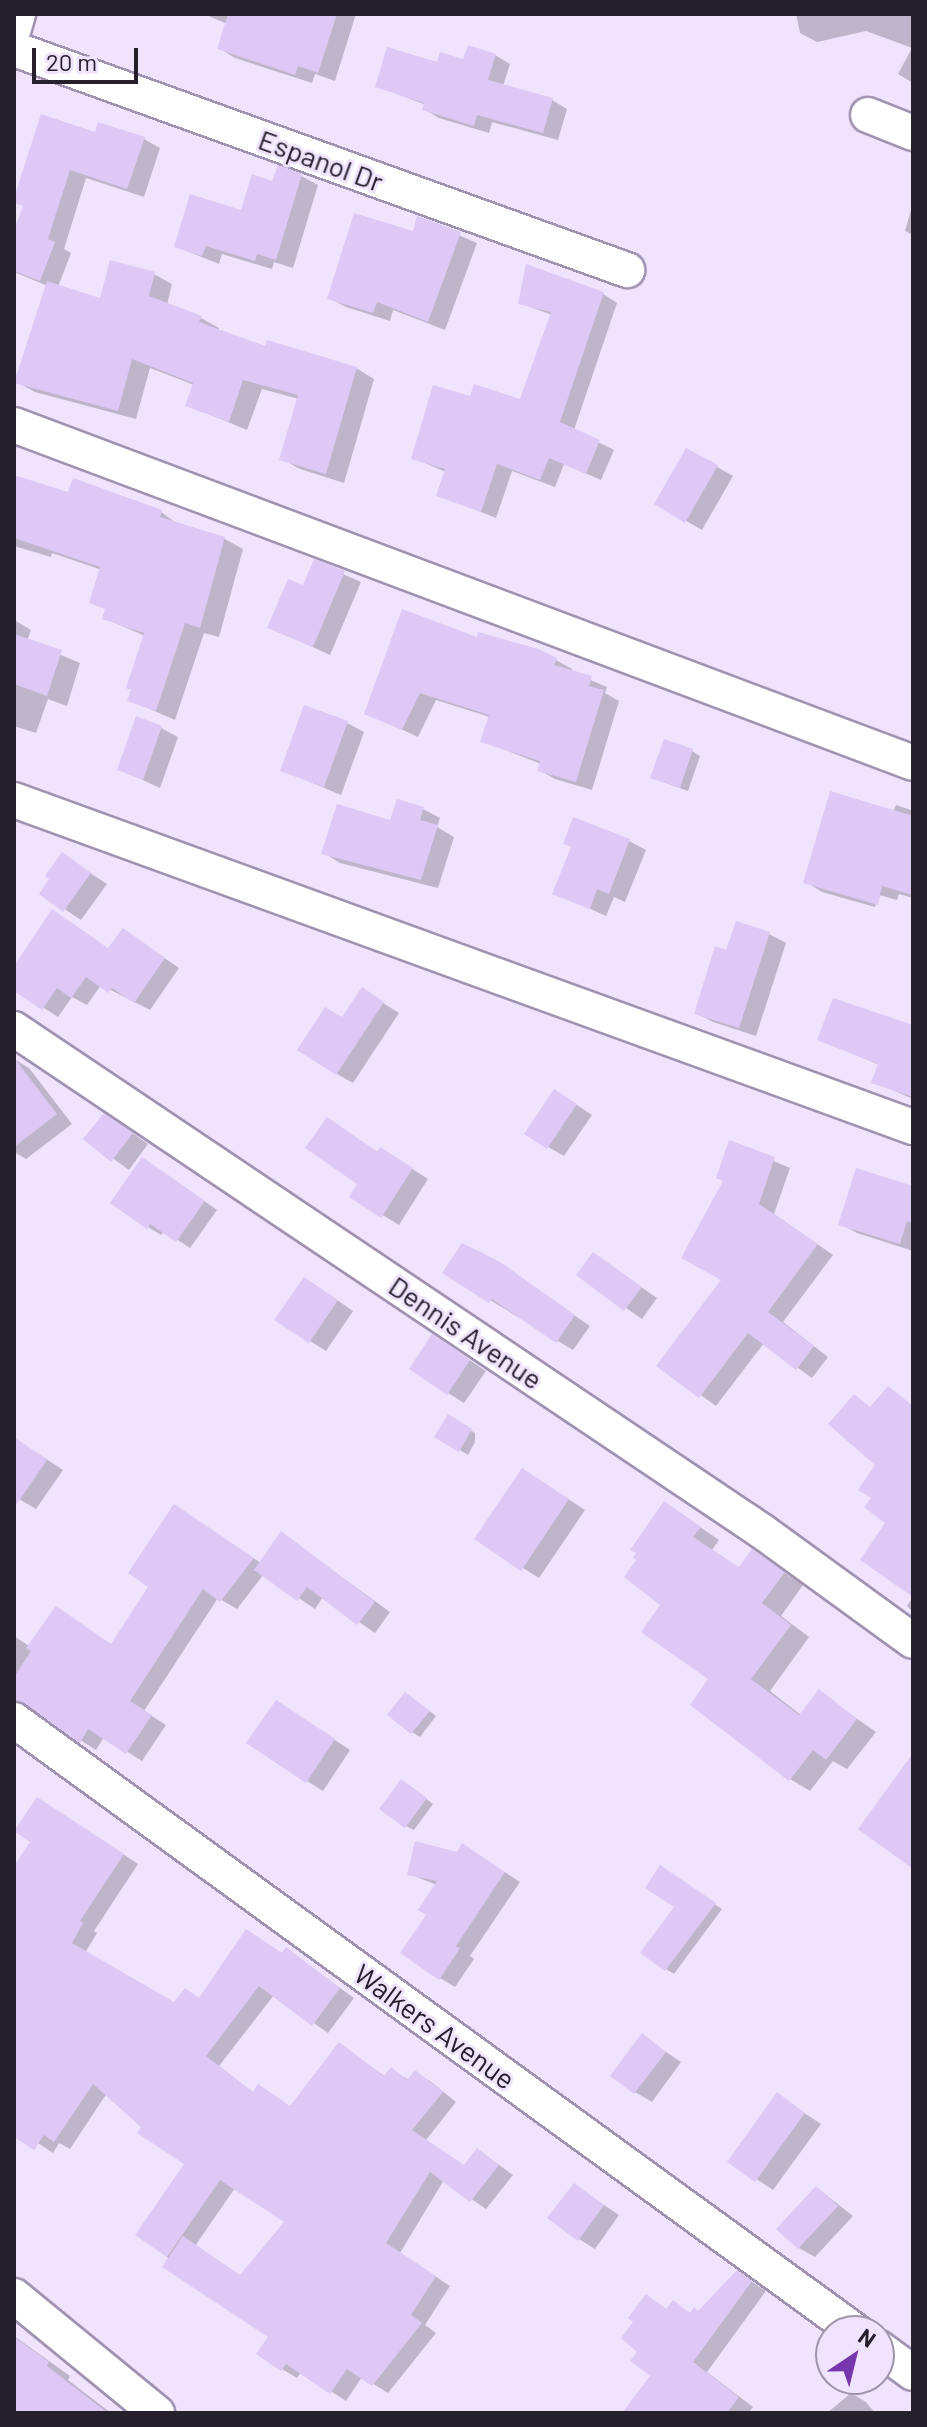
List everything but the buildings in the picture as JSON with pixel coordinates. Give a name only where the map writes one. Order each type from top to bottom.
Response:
[{"type":"street","points":[[14,28],[18,14]]},
{"type":"street","name":"Espanol Dr","points":[[14,49],[627,270]]},
{"type":"street","points":[[868,115],[913,133]]},
{"type":"street","points":[[14,425],[913,763]]},
{"type":"street","points":[[14,800],[913,1127]]},
{"type":"street","name":"Dennis Avenue","points":[[14,1029],[750,1523],[913,1641]]},
{"type":"street","name":"Walkers Avenue","points":[[14,1720],[833,2315]]},
{"type":"street","points":[[14,2296],[157,2413]]},
{"type":"street","points":[[895,2360],[913,2373]]}]
